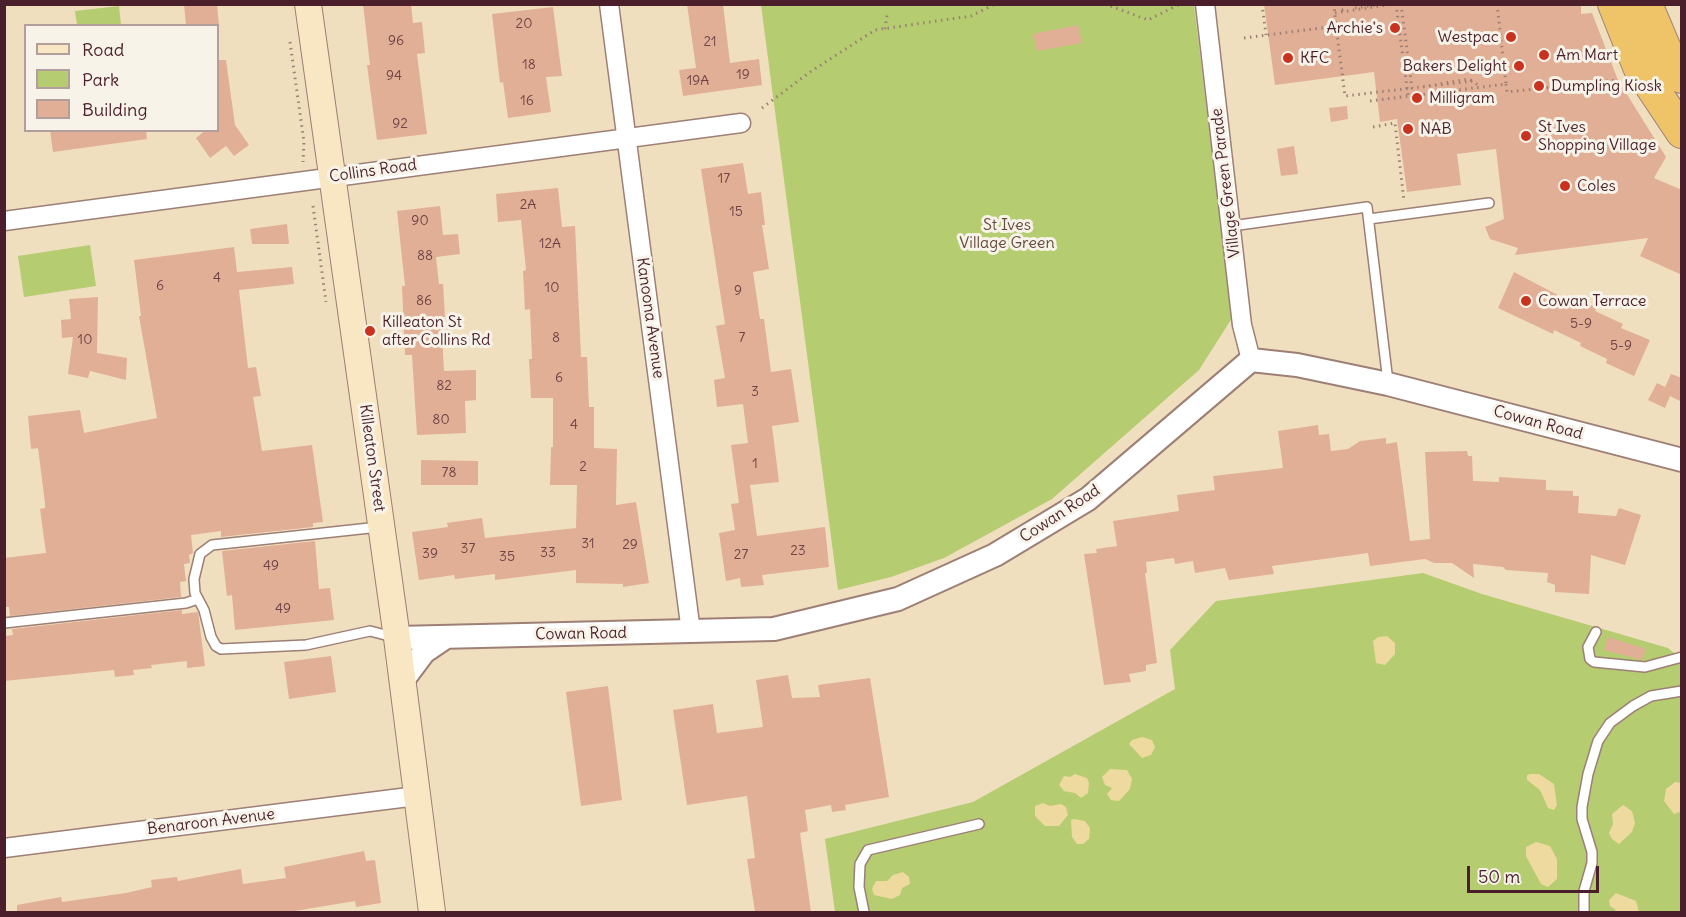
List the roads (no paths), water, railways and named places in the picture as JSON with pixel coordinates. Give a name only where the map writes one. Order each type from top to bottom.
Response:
[{"type":"highway","points":[[1614,4],[1640,69],[1682,132]]},
{"type":"highway","points":[[1646,4],[1665,49],[1682,78]]},
{"type":"main road","name":"Killeaton Street","points":[[308,4],[330,177],[342,242],[403,680],[432,912]]},
{"type":"street","name":"Kanoona Avenue","points":[[609,4],[691,632]]},
{"type":"street","name":"Village Green Parade","points":[[1205,4],[1242,325],[1251,360]]},
{"type":"street","name":"Collins Road","points":[[4,221],[741,123]]},
{"type":"street","name":"Cowan Road","points":[[397,638],[774,628],[898,599],[995,555],[1088,499],[1251,360],[1297,364],[1388,384],[1682,460]]},
{"type":"street","points":[[403,680],[424,652],[446,637]]},
{"type":"street","name":"Benaroon Avenue","points":[[4,848],[417,796]]},
{"type":"lane","points":[[1369,219],[1489,203]]},
{"type":"lane","points":[[1232,226],[1367,207],[1388,384]]},
{"type":"lane","points":[[381,527],[212,545],[200,554],[194,579],[198,599],[216,646],[225,650],[306,645],[370,631],[397,638]]},
{"type":"lane","points":[[4,623],[186,603],[198,599]]},
{"type":"lane","points":[[1596,632],[1588,647],[1590,659],[1594,662],[1645,667],[1682,657]]},
{"type":"lane","points":[[1584,912],[1582,905],[1592,863],[1592,852],[1582,819],[1582,807],[1587,774],[1598,741],[1610,723],[1633,706],[1651,696],[1679,691]]},
{"type":"lane","points":[[864,912],[859,887],[860,864],[868,850],[980,824]]},
{"type":"place","name":"Archie's","points":[[1395,28]]},
{"type":"place","name":"Westpac","points":[[1511,37]]},
{"type":"place","name":"Am Mart","points":[[1544,55]]},
{"type":"place","name":"KFC","points":[[1288,58]]},
{"type":"place","name":"Bakers Delight","points":[[1519,66]]},
{"type":"place","name":"Dumpling Kiosk","points":[[1539,86]]},
{"type":"place","name":"Milligram","points":[[1417,98]]},
{"type":"place","name":"NAB","points":[[1408,129]]},
{"type":"place","name":"St Ives Shopping Village","points":[[1526,136]]},
{"type":"place","name":"Coles","points":[[1565,186]]},
{"type":"place","name":"Cowan Terrace","points":[[1526,301]]},
{"type":"place","name":"Killeaton St after Collins Rd","points":[[370,331]]},
{"type":"park label","name":"St Ives Village Green","points":[[1007,234]]}]
